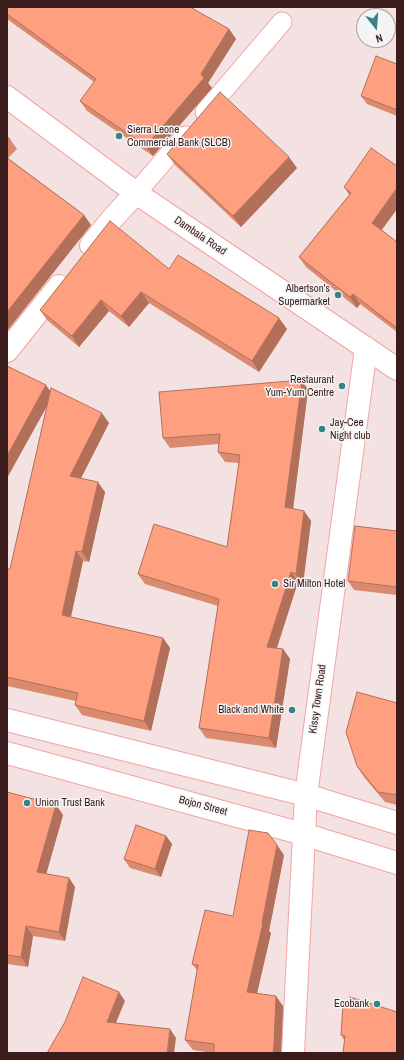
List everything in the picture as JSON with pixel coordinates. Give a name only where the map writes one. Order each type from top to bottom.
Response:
[{"type":"street","name":"Dambala Road","points":[[7,97],[136,193],[397,369]]},
{"type":"street","points":[[7,351],[113,218],[136,193]]},
{"type":"street","name":"Kissy Town Road","points":[[293,1053],[306,795],[366,348]]},
{"type":"street","points":[[7,720],[306,795],[397,823]]},
{"type":"street","name":"Bojon Street","points":[[7,753],[304,834],[397,863]]},
{"type":"lane","points":[[136,193],[282,22]]},
{"type":"building","points":[[7,7],[190,7],[229,29],[201,74],[204,78],[146,146],[80,101],[96,79],[7,14]]},
{"type":"building","points":[[376,56],[397,64],[397,110],[361,96]]},
{"type":"building","points":[[220,92],[289,157],[233,216],[167,154]]},
{"type":"building","points":[[371,148],[397,166],[397,188],[372,223],[397,242],[397,328],[353,294],[350,297],[299,257],[351,193],[344,187]]},
{"type":"building","points":[[7,158],[84,215],[7,312]]},
{"type":"building","points":[[110,221],[169,269],[178,255],[279,318],[252,361],[141,292],[121,316],[101,300],[72,336],[40,310]]},
{"type":"building","points":[[7,366],[46,385],[7,456]]},
{"type":"building","points":[[302,380],[285,507],[304,511],[296,574],[291,572],[267,647],[283,649],[269,738],[199,728],[219,599],[138,574],[154,524],[227,547],[240,455],[218,452],[220,434],[163,438],[159,392]]},
{"type":"building","points":[[51,388],[102,413],[70,476],[98,482],[82,552],[76,551],[62,615],[163,638],[144,721],[75,705],[78,693],[7,677],[7,569],[10,569]]},
{"type":"building","points":[[355,526],[397,531],[397,587],[348,581]]},
{"type":"building","points":[[357,692],[397,703],[397,795],[378,792],[357,766],[346,732]]},
{"type":"building","points":[[7,792],[56,805],[37,872],[69,878],[59,932],[26,926],[21,957],[7,955]]},
{"type":"building","points":[[136,825],[166,836],[155,869],[124,859]]},
{"type":"building","points":[[249,830],[268,833],[277,845],[263,923],[247,992],[276,996],[273,1053],[214,1053],[214,1044],[185,1040],[198,965],[192,964],[205,910],[233,916]]},
{"type":"building","points":[[83,977],[119,992],[107,1022],[170,1029],[167,1053],[47,1053],[65,1022]]},
{"type":"building","name":"Ecobank","points":[[350,997],[397,1012],[397,1053],[343,1053],[345,1036],[341,1035],[343,1004],[349,1004]]},
{"type":"place","name":"Sierra Leone Commercial Bank (SLCB)","points":[[119,136]]},
{"type":"place","name":"Albertson's Supermarket","points":[[338,295]]},
{"type":"place","name":"Restaurant Yum-Yum Centre","points":[[342,386]]},
{"type":"place","name":"Jay-Cee Night club","points":[[322,429]]},
{"type":"place","name":"Sir Milton Hotel","points":[[275,584]]},
{"type":"place","name":"Black and White","points":[[292,710]]},
{"type":"place","name":"Union Trust Bank","points":[[27,803]]},
{"type":"place","name":"Ecobank","points":[[377,1004]]}]
